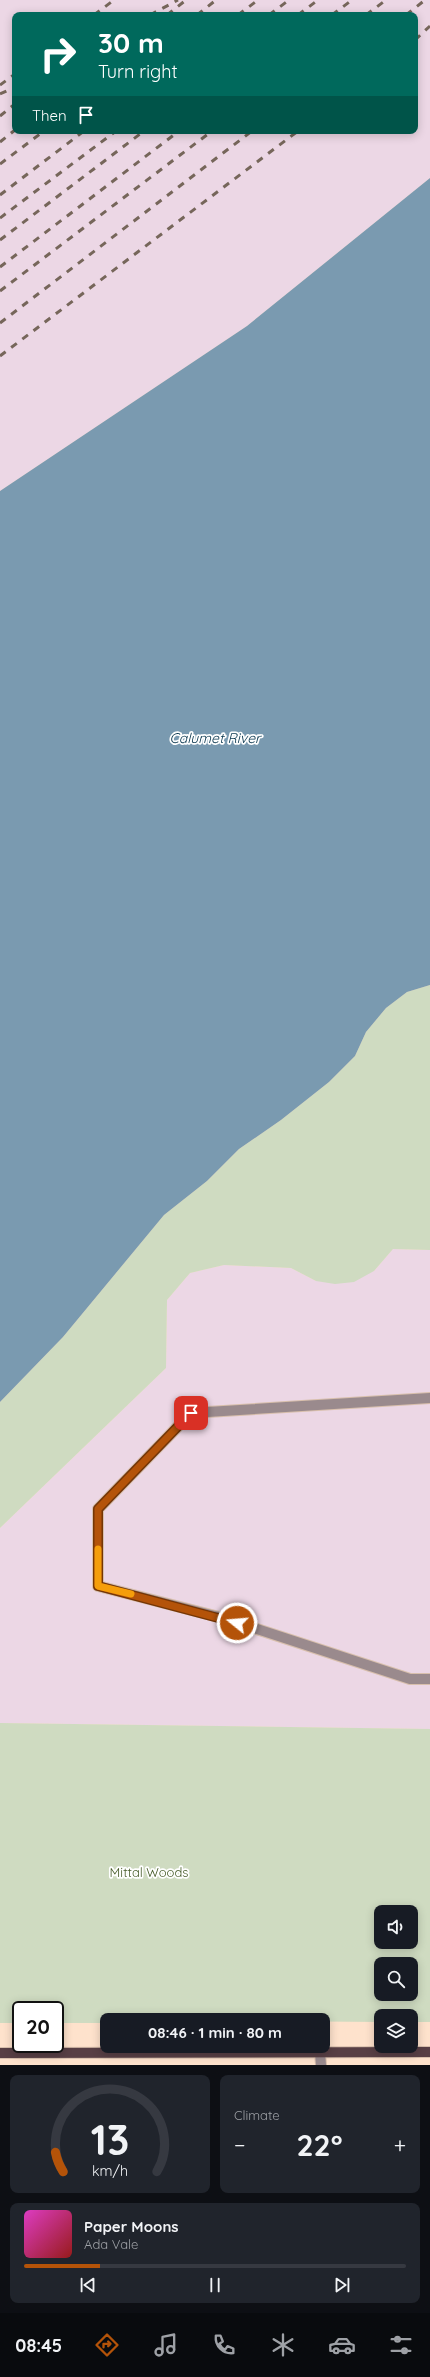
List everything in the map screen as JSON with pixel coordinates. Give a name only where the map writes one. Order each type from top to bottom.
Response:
[{"type":"main road","points":[[330,2052],[430,2052]]},
{"type":"main road","points":[[0,2053],[100,2053]]},
{"type":"lane","points":[[430,1398],[191,1413],[98,1509],[98,1586],[223,1618],[410,1678],[430,1679]]},
{"type":"lane","points":[[320,2053],[320,2065]]},
{"type":"shaded area","points":[[0,0],[430,0],[430,178],[247,326],[0,491]]},
{"type":"shaded area","points":[[393,1249],[430,1250],[430,1729],[0,1723],[0,1528],[166,1368],[167,1300],[190,1273],[224,1265],[291,1268],[316,1281],[374,1271]]},
{"type":"green space","points":[[430,985],[430,1250],[393,1249],[374,1271],[354,1282],[335,1284],[316,1281],[291,1268],[224,1265],[190,1273],[167,1300],[166,1368],[0,1528],[0,1402],[63,1337],[164,1215],[207,1181],[239,1149],[281,1120],[329,1082],[355,1056],[366,1032],[386,1008],[407,992]]},
{"type":"green space","name":"Mittal Woods","points":[[0,1723],[430,1729],[430,2022],[418,2022],[418,2009],[374,2009],[374,2022],[330,2022],[330,2013],[100,2013],[100,2023],[64,2023],[64,2001],[12,2001],[12,2023],[0,2023]]},
{"type":"water","name":"Calumet River","points":[[430,178],[430,985],[407,992],[386,1008],[366,1032],[355,1056],[329,1082],[281,1120],[239,1149],[207,1181],[164,1215],[63,1337],[0,1402],[0,491],[247,326]]},
{"type":"railway","points":[[98,12],[114,0]]},
{"type":"railway","points":[[156,12],[178,0]]},
{"type":"railway","points":[[171,12],[186,0]]},
{"type":"railway","points":[[201,12],[216,0]]},
{"type":"railway","points":[[242,12],[258,0]]},
{"type":"railway","points":[[273,12],[289,0]]},
{"type":"railway","points":[[302,12],[318,0]]},
{"type":"railway","points":[[336,12],[352,0]]},
{"type":"railway","points":[[370,12],[386,0]]},
{"type":"railway","points":[[410,12],[425,0]]},
{"type":"railway","points":[[418,37],[430,26]]},
{"type":"railway","points":[[0,85],[12,76]]},
{"type":"railway","points":[[0,94],[12,88]]},
{"type":"railway","points":[[0,116],[12,106]]},
{"type":"railway","points":[[0,142],[12,132]]},
{"type":"railway","points":[[0,164],[40,134]]},
{"type":"railway","points":[[0,195],[80,134]]},
{"type":"railway","points":[[0,218],[112,134]]},
{"type":"railway","points":[[0,240],[140,134]]},
{"type":"railway","points":[[0,267],[175,134]]},
{"type":"railway","points":[[0,291],[208,134]]},
{"type":"railway","points":[[0,323],[248,134]]},
{"type":"railway","points":[[0,356],[294,134]]},
{"type":"slow traffic","points":[[98,1549],[98,1586],[131,1594]]},
{"type":"route","points":[[191,1413],[98,1509],[98,1586],[223,1618],[237,1623]]}]
